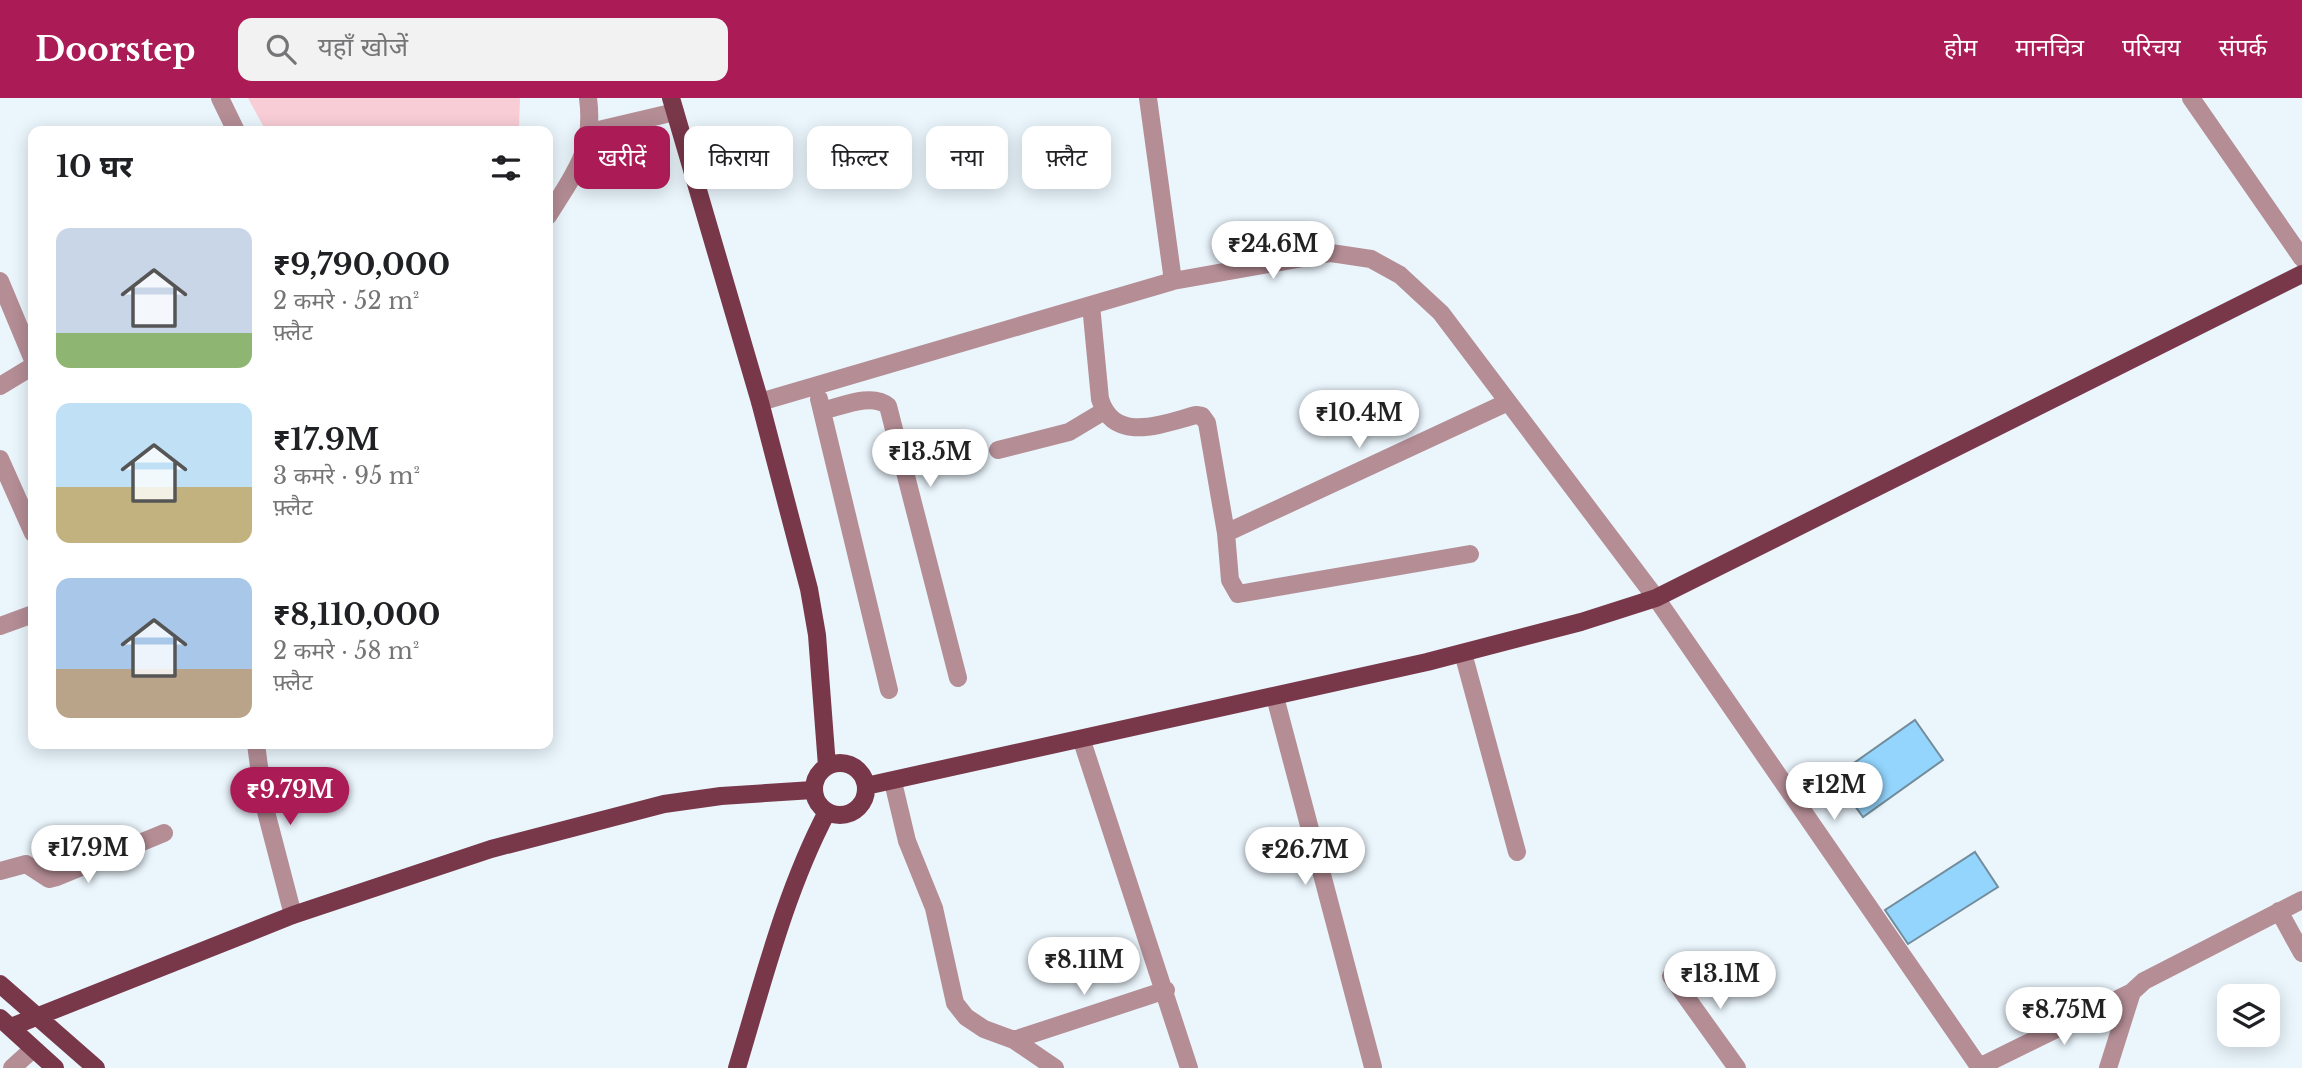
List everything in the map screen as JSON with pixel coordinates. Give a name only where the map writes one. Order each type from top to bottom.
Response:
[{"type":"main road","points":[[673,105],[760,402],[809,589],[817,635],[827,766]]},
{"type":"main road","points":[[866,786],[1082,741],[1463,653],[1581,622],[1656,598],[2302,274]]},
{"type":"main road","points":[[844,763],[852,766],[859,771],[866,786],[863,802],[843,816],[827,812],[820,807],[813,790],[816,776],[827,766],[844,763]]},
{"type":"main road","points":[[5,1022],[36,1016],[293,915],[491,849],[606,818],[721,796],[813,790]]},
{"type":"main road","points":[[737,1068],[796,882],[808,849],[827,812]]},
{"type":"main road","points":[[0,984],[96,1068]]},
{"type":"main road","points":[[5,1022],[55,1068]]},
{"type":"street","points":[[220,98],[234,126]]},
{"type":"street","points":[[588,98],[590,126]]},
{"type":"street","points":[[1148,98],[1173,281]]},
{"type":"street","points":[[2191,98],[2302,258]]},
{"type":"street","points":[[606,126],[673,105]]},
{"type":"street","points":[[553,208],[574,174]]},
{"type":"street","points":[[760,402],[1173,281],[1331,253],[1371,259],[1400,275],[1441,313],[1656,598],[1979,1068],[2132,992],[2155,973],[2302,900]]},
{"type":"street","points":[[0,281],[7,316],[28,352]]},
{"type":"street","points":[[1090,305],[1100,399],[1104,411],[1113,421],[1136,429],[1202,416],[1207,423],[1226,533],[1232,588],[1245,595],[1470,554]]},
{"type":"street","points":[[0,386],[28,369]]},
{"type":"street","points":[[816,386],[889,690]]},
{"type":"street","points":[[822,411],[871,400],[882,401],[888,406],[958,678]]},
{"type":"street","points":[[1226,533],[1508,402]]},
{"type":"street","points":[[998,450],[1069,432],[1104,411]]},
{"type":"street","points":[[0,459],[7,496],[28,526]]},
{"type":"street","points":[[0,626],[28,616]]},
{"type":"street","points":[[1463,653],[1517,852]]},
{"type":"street","points":[[1275,697],[1373,1067]]},
{"type":"street","points":[[1082,741],[1166,990],[1189,1068]]},
{"type":"street","points":[[257,749],[264,804],[293,915]]},
{"type":"street","points":[[893,782],[907,841],[934,908],[956,1003],[966,1017],[984,1029],[1014,1040],[1055,1068]]},
{"type":"street","points":[[0,871],[26,864],[49,879],[163,833]]},
{"type":"street","points":[[2279,911],[2302,953]]},
{"type":"street","points":[[1671,976],[1737,1068]]},
{"type":"street","points":[[1014,1040],[1166,990]]},
{"type":"street","points":[[2108,1068],[2132,992]]},
{"type":"street","points":[[12,1068],[33,1049]]},
{"type":"shaded area","points":[[248,98],[520,98],[519,126],[263,126]]},
{"type":"building","points":[[1915,720],[1943,760],[1863,817],[1834,777]]},
{"type":"building","points":[[1975,852],[1998,887],[1908,944],[1885,910]]}]
